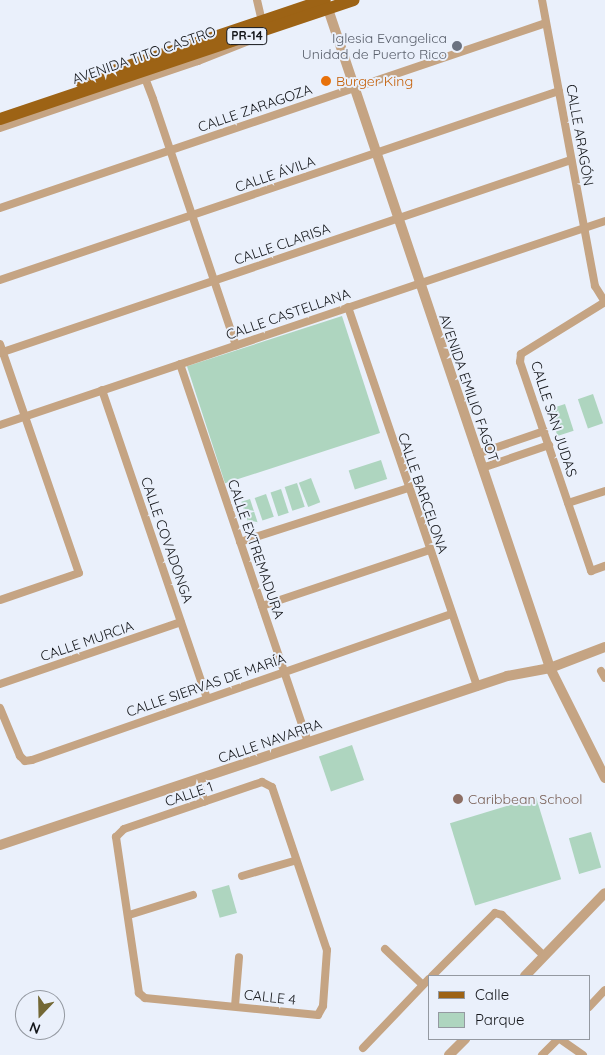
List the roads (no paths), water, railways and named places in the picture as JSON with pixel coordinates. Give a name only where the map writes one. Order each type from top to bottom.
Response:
[{"type":"main road","name":"AVENIDA TITO CASTRO","points":[[0,119],[140,71],[326,2],[354,0]]},
{"type":"main road","name":"AVENIDA TITO CASTRO","points":[[0,111],[140,71]]},
{"type":"street","points":[[0,128],[140,71],[232,49],[264,26],[257,0]]},
{"type":"street","name":"CALLE ARAGÓN","points":[[542,0],[595,286],[605,302]]},
{"type":"street","name":"AVENIDA EMILIO FAGOT","points":[[326,2],[353,88],[550,668],[605,778]]},
{"type":"street","name":"CALLE ZARAGOZA","points":[[0,208],[546,23]]},
{"type":"street","points":[[140,71],[170,150],[236,345]]},
{"type":"street","name":"CALLE ÁVILA","points":[[0,280],[559,91]]},
{"type":"street","name":"CALLE CLARISA","points":[[1,349],[214,280],[571,160]]},
{"type":"street","name":"CALLE CASTELLANA","points":[[0,425],[605,221]]},
{"type":"street","name":"CALLE SAN JUDAS","points":[[605,302],[521,354],[520,362],[592,571],[605,566]]},
{"type":"street","name":"CALLE BARCELONA","points":[[348,308],[477,687]]},
{"type":"street","points":[[0,600],[79,573],[1,349]]},
{"type":"street","name":"CALLE EXTREMADURA","points":[[180,364],[308,743]]},
{"type":"street","name":"CALLE COVADONGA","points":[[102,390],[206,698]]},
{"type":"street","points":[[477,454],[544,431]]},
{"type":"street","points":[[482,468],[549,445]]},
{"type":"street","points":[[240,542],[408,488]]},
{"type":"street","points":[[568,503],[605,491]]},
{"type":"street","points":[[262,606],[429,550]]},
{"type":"street","name":"CALLE SIERVAS DE MARÍA","points":[[0,708],[20,756],[25,761],[451,614]]},
{"type":"street","name":"CALLE MURCIA","points":[[0,684],[181,622]]},
{"type":"street","name":"CALLE NAVARRA","points":[[0,845],[507,676],[550,668],[605,647]]},
{"type":"street","points":[[197,780],[205,802]]},
{"type":"street","name":"CALLE 1","points":[[121,867],[116,837],[124,829],[262,782],[272,787],[294,861],[312,906]]},
{"type":"street","points":[[242,876],[294,861]]},
{"type":"street","name":"CALLE 4","points":[[121,867],[139,993],[145,998],[318,1015],[323,1006],[327,950],[312,906]]},
{"type":"street","points":[[526,975],[605,893]]},
{"type":"street","points":[[128,915],[193,895]]},
{"type":"street","points":[[433,975],[495,913],[502,915],[544,956]]},
{"type":"street","points":[[363,1048],[426,982],[385,949]]},
{"type":"street","points":[[235,1006],[239,957]]},
{"type":"street","points":[[590,1006],[605,990]]},
{"type":"street","points":[[449,1055],[464,1040]]},
{"type":"street","points":[[542,1055],[558,1040]]},
{"type":"street","points":[[560,1040],[583,1055]]},
{"type":"place","name":"Iglesia Evangelica Unidad de Puerto Rico","points":[[457,46]]},
{"type":"place","name":"Burger King","points":[[326,81]]},
{"type":"place","name":"Caribbean School","points":[[458,799]]}]
